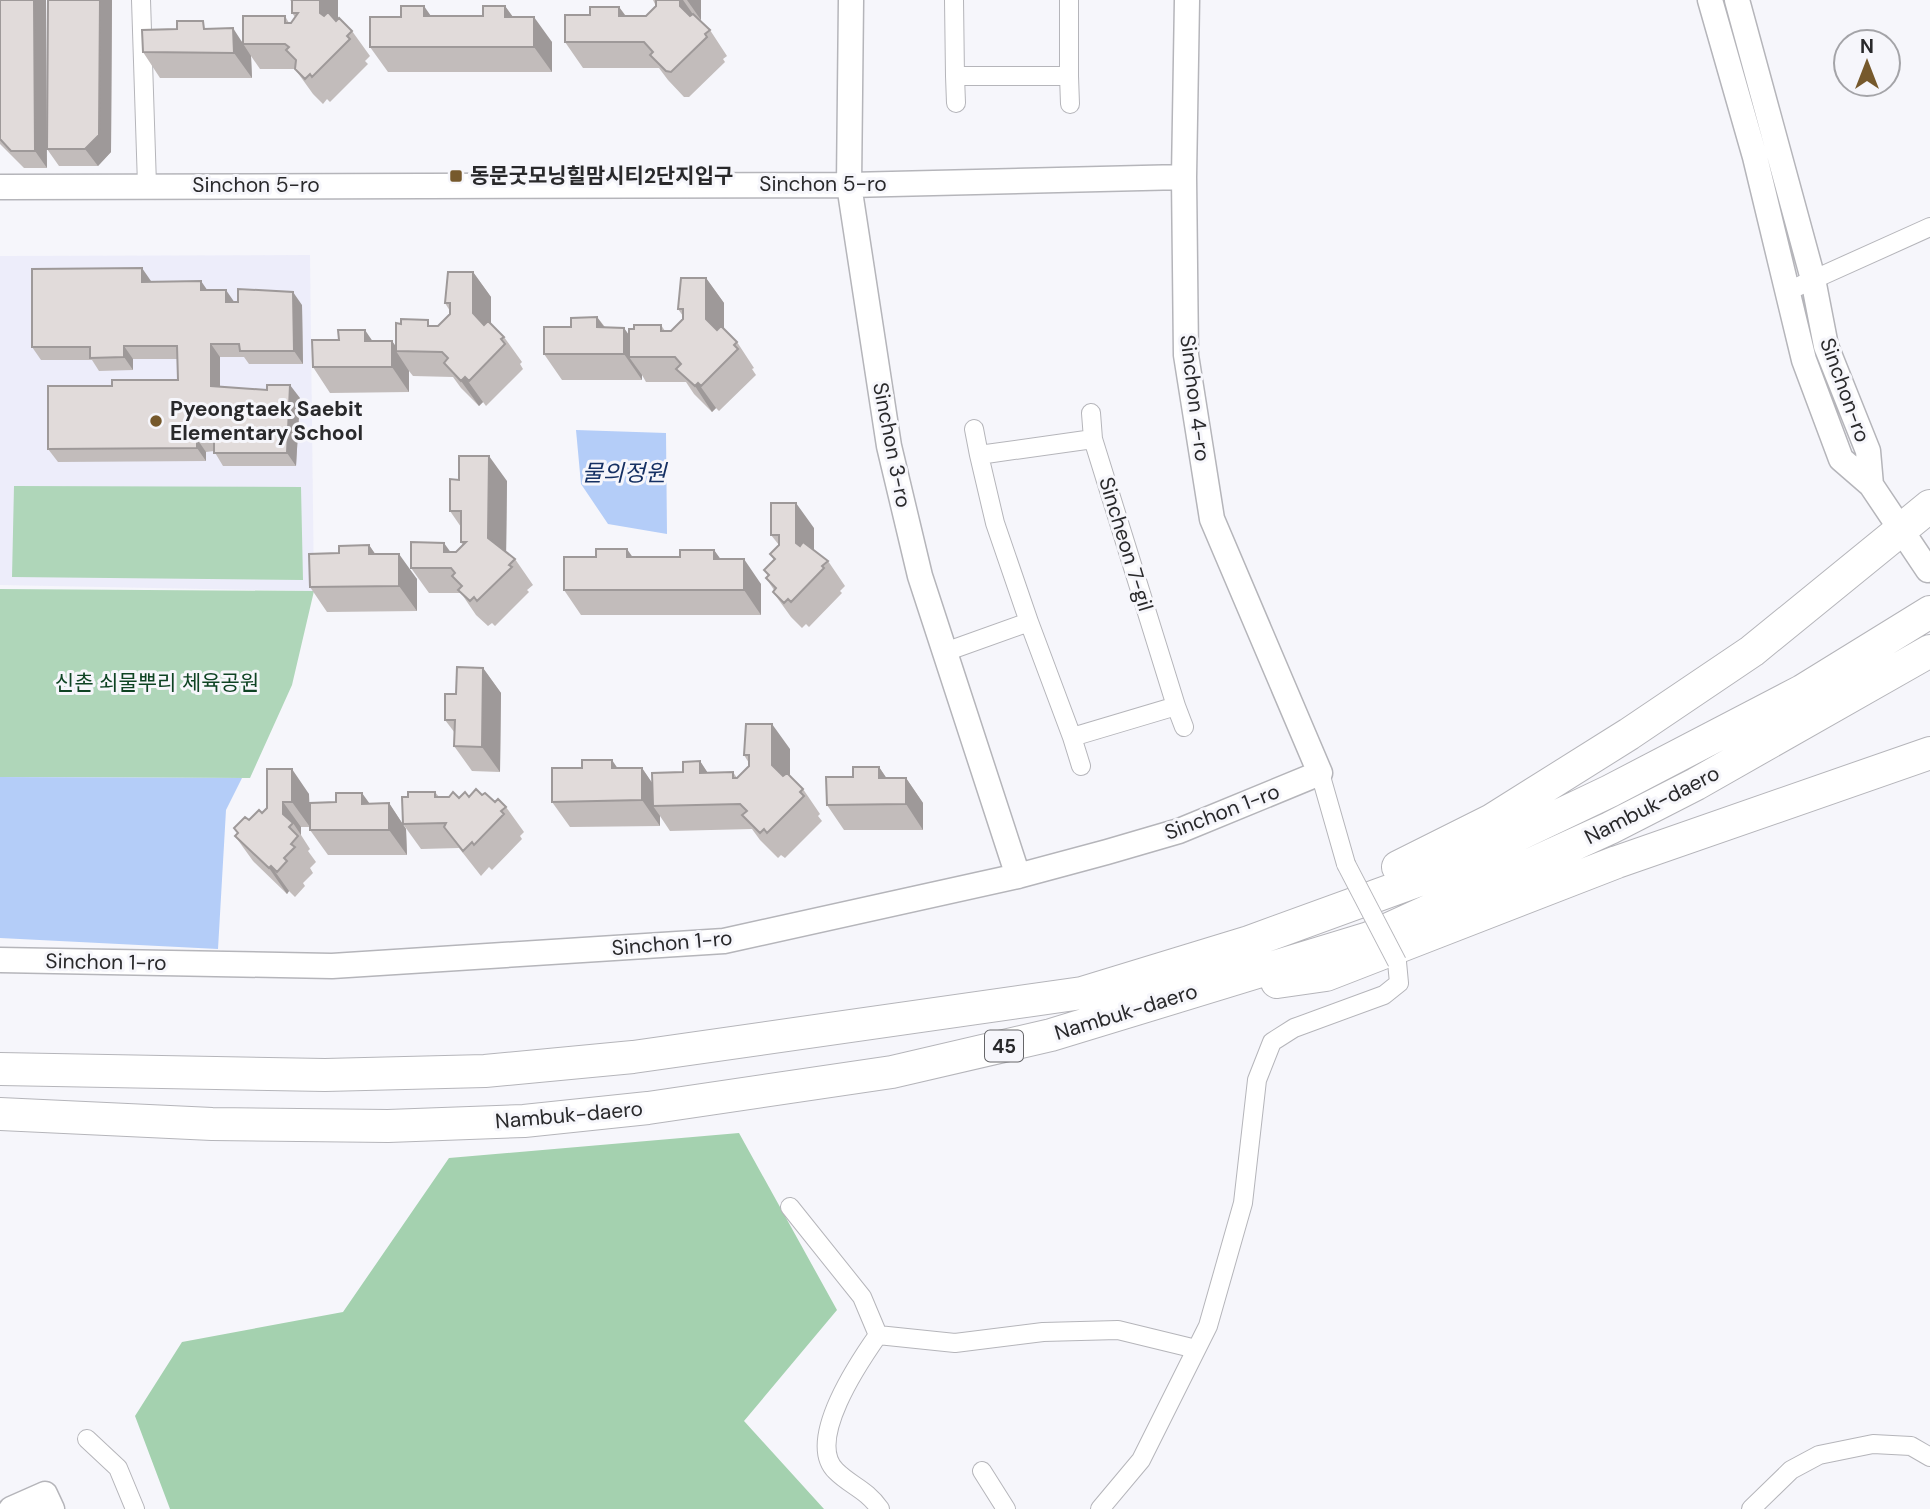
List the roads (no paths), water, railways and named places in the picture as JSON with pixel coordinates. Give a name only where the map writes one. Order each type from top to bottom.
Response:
[{"type":"highway","points":[[1167,967],[1195,945],[1417,859],[1492,820],[1629,734],[1752,651],[1930,506]]},
{"type":"highway","name":"Nambuk-daero","points":[[0,1069],[325,1075],[485,1071],[633,1057],[1082,993],[1249,942],[1436,874],[1609,791],[1802,691],[1930,612]]},
{"type":"highway","name":"Nambuk-daero","points":[[0,1114],[212,1124],[388,1126],[524,1121],[648,1108],[892,1072],[1051,1035],[1369,938],[1610,828],[1696,785],[1930,651]]},
{"type":"highway","points":[[1213,986],[1302,980],[1326,975],[1617,862],[1930,753]]},
{"type":"street","points":[[141,0],[147,185]]},
{"type":"street","name":"Sinchon 3-ro","points":[[851,0],[849,185],[889,446],[920,576],[1018,876]]},
{"type":"street","points":[[954,0],[956,103]]},
{"type":"street","points":[[1069,0],[1070,104]]},
{"type":"street","name":"Sinchon 4-ro","points":[[1187,0],[1184,177],[1186,355],[1212,519],[1320,773]]},
{"type":"street","name":"Sinchon-ro","points":[[1710,0],[1804,360],[1841,459],[1871,485]]},
{"type":"street","name":"Sinchon-ro","points":[[1737,0],[1813,279],[1826,346],[1868,451],[1871,485]]},
{"type":"street","points":[[955,76],[1069,76]]},
{"type":"street","name":"Sinchon 5-ro","points":[[0,187],[849,185],[1184,177]]},
{"type":"street","points":[[1788,291],[1930,227]]},
{"type":"street","name":"Sincheon 7-gil","points":[[1091,413],[1093,439],[1175,706],[1184,727]]},
{"type":"street","points":[[974,429],[995,523],[1081,766]]},
{"type":"street","points":[[979,455],[1093,439]]},
{"type":"street","points":[[1871,485],[1928,570]]},
{"type":"street","points":[[945,652],[1030,622]]},
{"type":"street","points":[[1072,737],[1175,706]]},
{"type":"street","points":[[1100,1509],[1141,1460],[1208,1326],[1243,1203],[1257,1080],[1272,1042],[1294,1028],[1384,995],[1399,983],[1397,962],[1346,864],[1320,773]]},
{"type":"street","name":"Sinchon 1-ro","points":[[0,960],[332,966],[724,941],[1018,876],[1179,831],[1320,773]]},
{"type":"street","points":[[790,1208],[862,1297],[878,1335]]},
{"type":"street","points":[[878,1335],[955,1343],[1043,1332],[1118,1330],[1196,1349]]},
{"type":"street","points":[[878,1335],[839,1399],[827,1440],[827,1457],[835,1471],[869,1493],[880,1509]]},
{"type":"street","points":[[87,1439],[118,1468],[135,1509]]},
{"type":"street","points":[[1751,1509],[1791,1470],[1819,1455],[1873,1444],[1911,1446],[1930,1457]]},
{"type":"street","points":[[982,1471],[1006,1509]]},
{"type":"street","points":[[11,1509],[49,1502]]},
{"type":"water","name":"물의정원","points":[[576,430],[666,433],[667,534],[608,524],[581,484]]},
{"type":"water","points":[[0,777],[242,778],[226,810],[218,949],[0,938]]},
{"type":"place","name":"동문굿모닝힐맘시티2단지입구","points":[[456,176]]},
{"type":"place","name":"Pyeongtaek Saebit Elementary School","points":[[156,421]]},
{"type":"park label","name":"신촌 쇠물뿌리 체육공원","points":[[157,683]]}]
